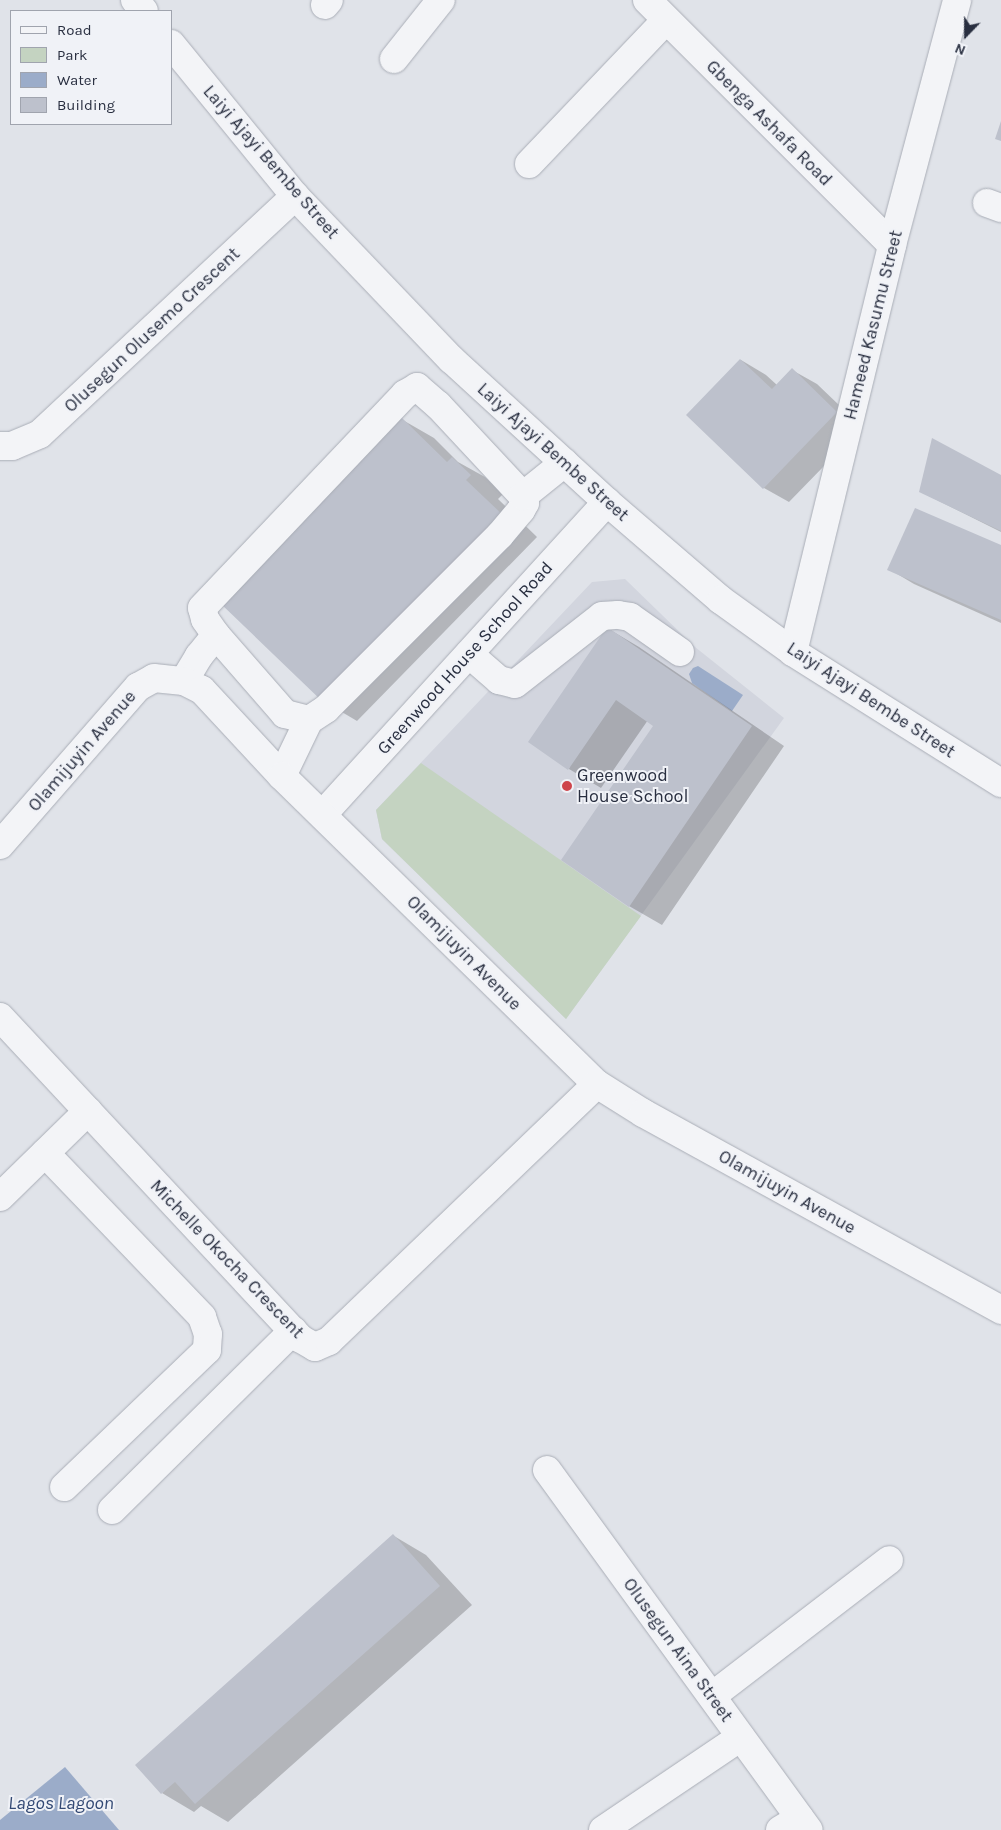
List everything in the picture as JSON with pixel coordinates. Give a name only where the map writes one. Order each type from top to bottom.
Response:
[{"type":"street","points":[[135,0],[143,10]]},
{"type":"street","points":[[394,59],[440,0]]},
{"type":"street","name":"Gbenga Ashafa Road","points":[[647,0],[892,245]]},
{"type":"street","name":"Hameed Kasumu Street","points":[[793,652],[892,245],[957,0]]},
{"type":"street","points":[[529,164],[666,20]]},
{"type":"street","name":"Laiyi Ajayi Bembe Street","points":[[172,45],[296,196],[452,359],[607,502],[721,600],[793,652],[1001,783]]},
{"type":"street","name":"Olusegun Olusemo Crescent","points":[[0,446],[12,446],[40,434],[296,196]]},
{"type":"street","points":[[309,720],[286,714],[216,635],[204,619],[202,608],[405,394],[417,387],[452,359]]},
{"type":"street","points":[[282,776],[309,720],[326,710],[500,535],[521,510],[524,503],[523,496],[438,405],[417,387]]},
{"type":"street","points":[[523,496],[564,463]]},
{"type":"street","name":"Greenwood House School Road","points":[[323,814],[607,502]]},
{"type":"street","points":[[469,654],[499,680],[515,684],[602,616],[618,615],[630,616],[680,652]]},
{"type":"street","points":[[184,681],[216,635]]},
{"type":"street","name":"Olamijuyin Avenue","points":[[0,845],[138,687],[154,678],[184,681],[202,690],[282,776],[597,1084],[643,1112],[1001,1310]]},
{"type":"street","name":"Michelle Okocha Crescent","points":[[0,1017],[293,1331],[301,1339],[315,1347],[329,1341],[597,1084]]},
{"type":"street","points":[[0,1197],[88,1111]]},
{"type":"street","points":[[45,1153],[202,1317],[208,1334],[207,1350],[64,1487]]},
{"type":"street","points":[[112,1510],[293,1331]]},
{"type":"street","name":"Olusegun Aina Street","points":[[547,1470],[741,1737],[796,1826]]},
{"type":"street","points":[[712,1696],[889,1560]]},
{"type":"street","points":[[603,1830],[741,1737]]},
{"type":"shaded area","name":"Greenwood House School","points":[[625,579],[695,647],[784,718],[566,1019],[382,839],[376,810],[592,582]]},
{"type":"green space","points":[[421,763],[641,916],[566,1019],[382,839],[376,810]]},
{"type":"water","points":[[698,666],[743,695],[732,711],[692,683],[689,674],[693,668]]},
{"type":"water","name":"Lagos Lagoon","points":[[65,1767],[119,1830],[0,1830],[0,1820]]},
{"type":"building","points":[[1001,121],[1001,141],[995,139]]},
{"type":"building","points":[[740,359],[772,389],[792,368],[837,412],[763,489],[686,415]]},
{"type":"building","points":[[401,417],[447,462],[452,457],[471,475],[466,480],[505,517],[324,703],[220,603]]},
{"type":"building","points":[[932,438],[1001,475],[1001,531],[919,492]]},
{"type":"building","points":[[915,508],[1001,545],[1001,620],[887,570]]},
{"type":"building","points":[[607,627],[752,726],[629,907],[561,860],[653,726],[616,700],[568,770],[528,742]]},
{"type":"building","points":[[393,1534],[440,1586],[195,1804],[175,1782],[161,1794],[135,1765]]},
{"type":"place","name":"Greenwood House School","points":[[567,786]]}]
